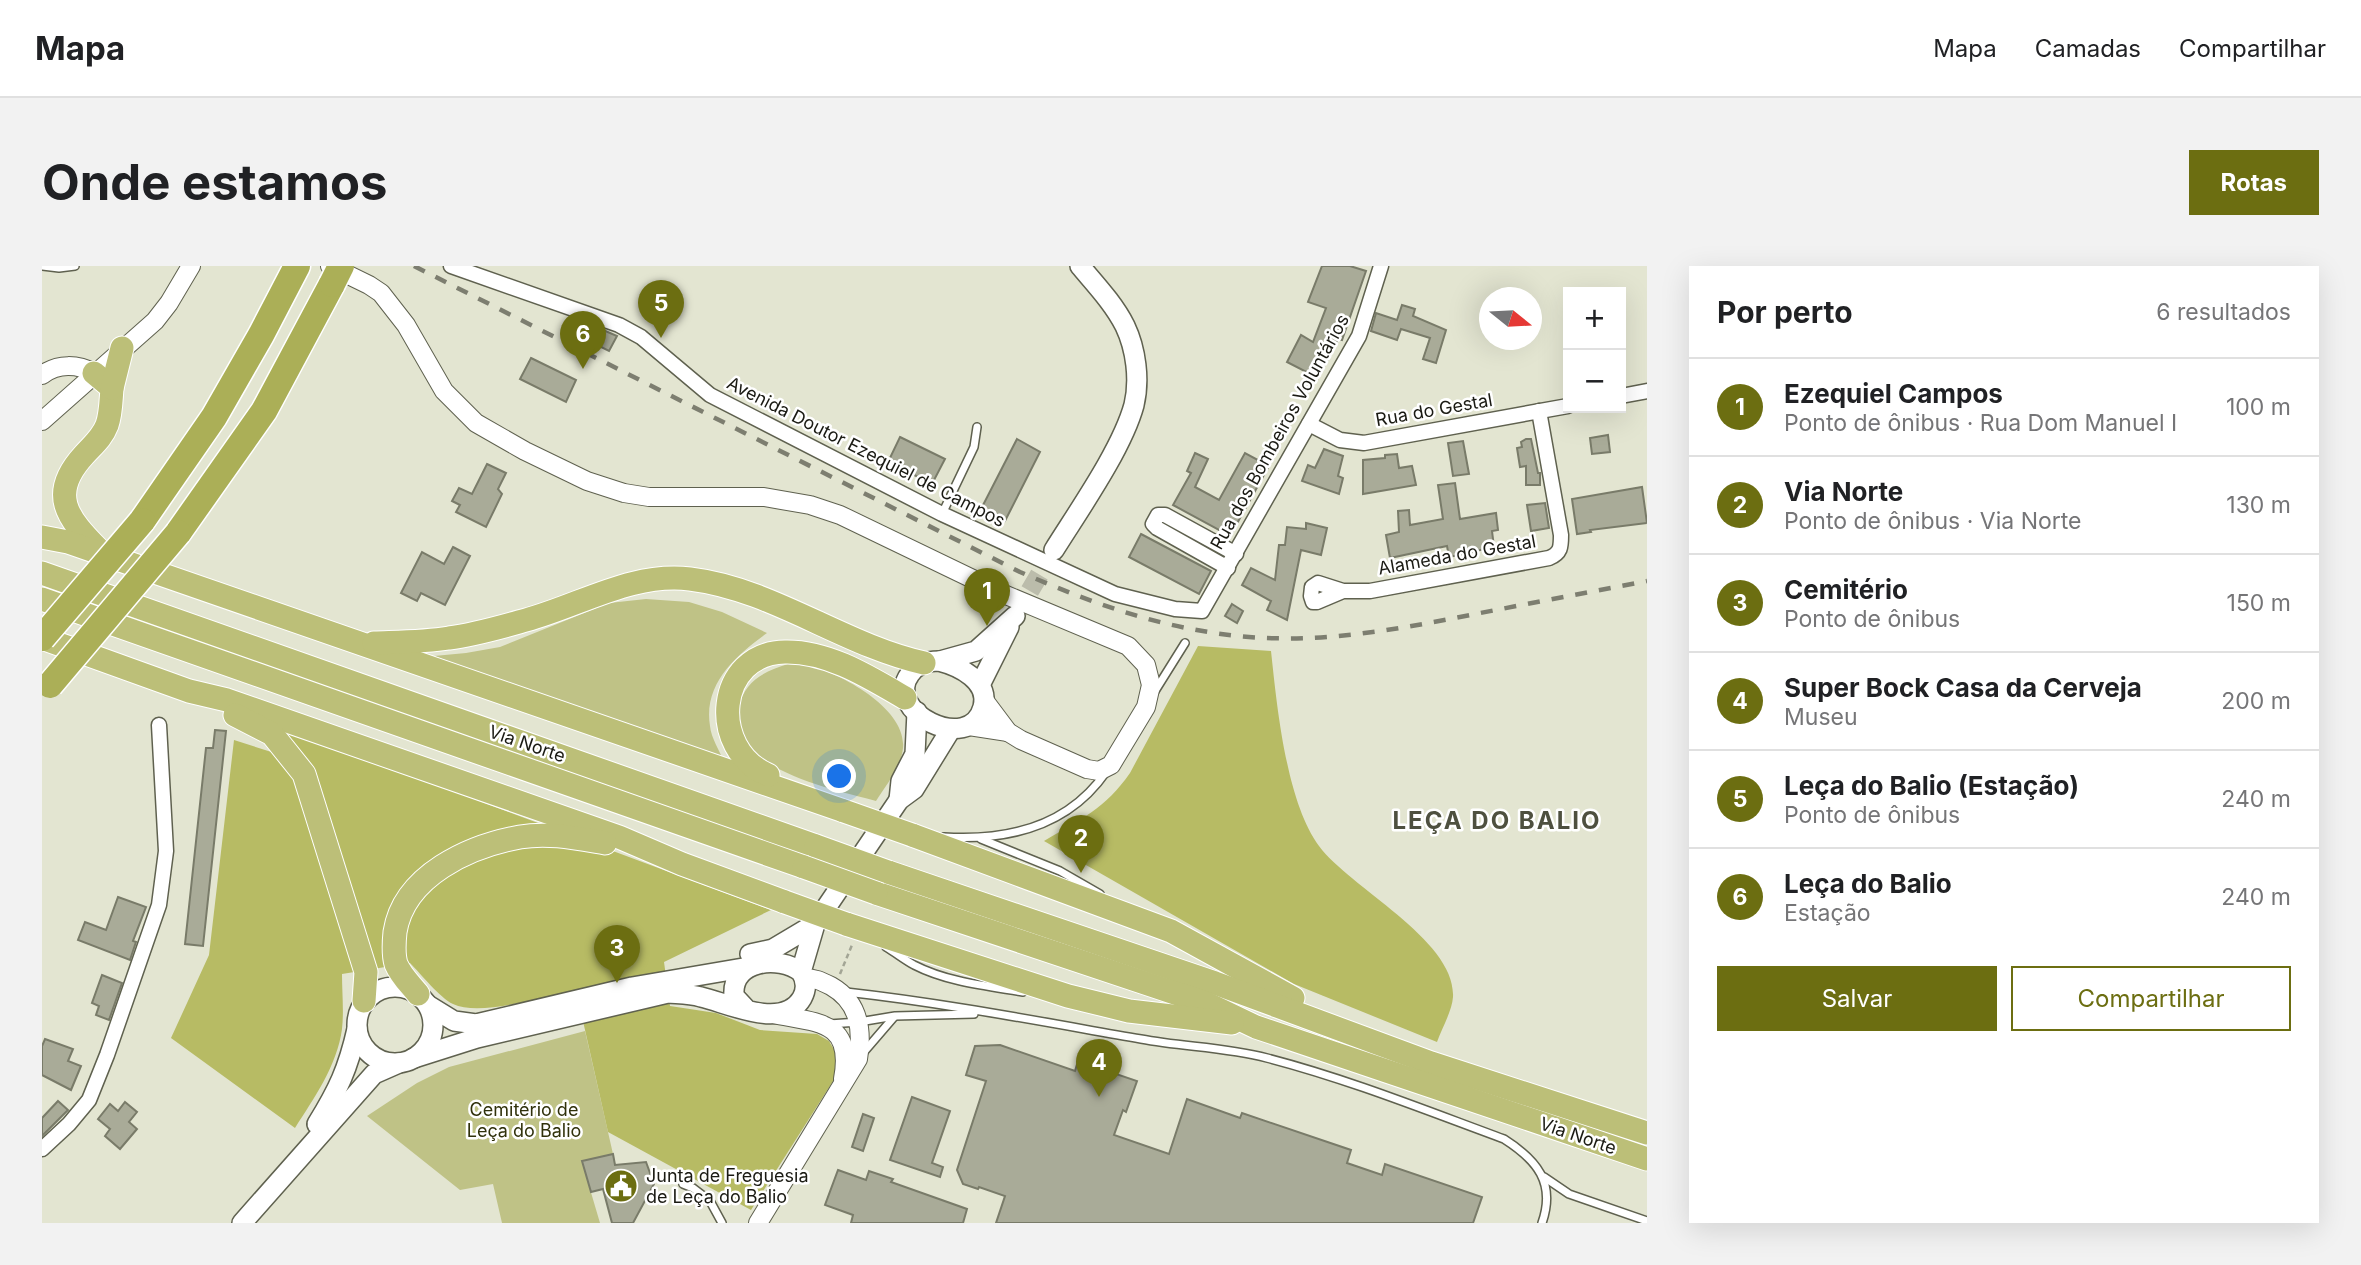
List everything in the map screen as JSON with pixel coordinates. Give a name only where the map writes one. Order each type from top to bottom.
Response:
[{"type":"highway","points":[[295,269],[214,416],[142,521],[42,638],[189,691],[227,700],[619,837],[851,928],[1068,996],[1129,1011],[1256,1027]]},
{"type":"highway","points":[[46,689],[178,533],[264,411],[334,272]]},
{"type":"highway","points":[[104,555],[71,520],[64,501],[65,485],[71,472],[100,439],[108,424],[103,381],[121,348]]},
{"type":"highway","points":[[42,537],[68,542],[844,811],[1171,931],[1286,996],[1360,1023],[1431,1063]]},
{"type":"highway","name":"Via Norte","points":[[42,573],[888,872],[1215,983],[1431,1063],[1647,1133]]},
{"type":"highway","points":[[365,644],[450,638],[528,620],[628,584],[668,578],[718,584],[779,606],[896,656],[931,662]]},
{"type":"highway","name":"Via Norte","points":[[42,599],[876,893],[1208,1004],[1256,1027],[1647,1159]]},
{"type":"highway","points":[[844,811],[826,800],[760,772],[738,752],[730,734],[727,716],[728,700],[734,682],[753,661],[766,656],[782,652],[813,654],[834,661],[911,705]]},
{"type":"highway","points":[[189,691],[272,734],[304,774],[366,972],[364,1001]]},
{"type":"highway","points":[[423,1000],[402,976],[395,961],[396,923],[411,895],[427,877],[471,851],[521,836],[556,835],[615,845],[682,863]]},
{"type":"main road","points":[[1054,550],[1124,432],[1135,402],[1135,360],[1125,328],[1101,291],[1080,266]]},
{"type":"main road","points":[[747,1010],[734,996],[734,988],[741,972],[797,944],[899,800],[914,789],[960,727],[979,716],[982,693],[1014,616],[976,651],[914,669],[906,681],[915,754],[901,781],[899,800]]},
{"type":"main road","points":[[931,662],[962,670],[982,693]]},
{"type":"main road","points":[[911,705],[935,724],[960,727]]},
{"type":"main road","points":[[243,1223],[374,1074],[407,1060],[477,1038],[668,993],[699,996],[747,1010],[773,1014],[790,1009],[798,1003],[806,987],[803,975],[810,927]]},
{"type":"main road","points":[[632,987],[664,973],[773,949],[810,927]]},
{"type":"main road","points":[[296,1160],[341,1084],[350,1061],[358,1014],[364,1001],[376,991],[390,986],[405,987],[454,1021],[476,1024],[632,987],[758,964],[784,962],[803,975]]},
{"type":"main road","points":[[357,1029],[362,1044],[371,1055],[385,1062],[407,1060],[425,1048],[432,1034],[433,1020],[423,1000]]},
{"type":"street","points":[[42,375],[58,367],[98,361],[121,348],[155,321],[191,266]]},
{"type":"street","name":"Avenida Doutor Ezequiel de Campos","points":[[451,266],[619,325],[641,337],[710,395],[942,514],[1115,594],[1175,609],[1202,611]]},
{"type":"street","name":"Rua dos Bombeiros Voluntários","points":[[1202,611],[1359,336],[1381,266]]},
{"type":"street","points":[[334,272],[369,285],[386,298],[406,325],[444,391],[468,416],[494,435],[587,481],[624,493],[649,497],[764,497],[810,505],[840,515],[1006,595],[1128,646],[1142,659],[1150,675],[1151,692],[1146,707],[1111,765],[1105,769],[1093,772],[1007,732],[960,727]]},
{"type":"street","points":[[71,366],[103,381]]},
{"type":"street","points":[[42,421],[86,384],[103,381]]},
{"type":"street","points":[[1626,395],[1647,391]]},
{"type":"street","name":"Rua do Gestal","points":[[1309,425],[1340,440],[1364,443],[1563,407]]},
{"type":"street","name":"Alameda do Gestal","points":[[1343,591],[1370,591],[1557,555],[1561,547],[1561,535],[1539,411]]},
{"type":"street","points":[[1228,568],[1157,528],[1153,524],[1158,515],[1165,515],[1236,554]]},
{"type":"street","points":[[982,693],[1007,732]]},
{"type":"street","points":[[42,1149],[69,1124],[89,1100],[159,905],[166,851],[159,724]]},
{"type":"street","points":[[758,1223],[858,1059],[861,1039],[853,1006],[837,990],[816,978],[803,975]]},
{"type":"street","points":[[773,1014],[826,1024],[843,1044],[846,1063],[842,1086]]},
{"type":"lane","points":[[42,266],[75,266]]},
{"type":"lane","points":[[942,514],[974,447],[977,427]]},
{"type":"lane","points":[[1146,707],[1185,643]]},
{"type":"lane","points":[[912,835],[980,839],[1036,827],[1068,810],[1091,792],[1111,765]]},
{"type":"lane","points":[[980,839],[1060,871],[1171,931]]},
{"type":"lane","points":[[837,990],[923,1001],[1160,1043],[1241,1052],[1324,1074],[1503,1139],[1522,1151],[1544,1177],[1569,1194],[1647,1221]]},
{"type":"lane","points":[[826,1024],[859,1023],[895,1016],[988,1014]]},
{"type":"lane","points":[[858,1059],[895,1016]]},
{"type":"lane","points":[[1542,1223],[1549,1204],[1544,1177]]},
{"type":"lane","points":[[683,1184],[710,1201],[722,1223]]},
{"type":"path","points":[[837,990],[846,962],[851,928]]},
{"type":"green space","points":[[646,599],[689,602],[722,612],[767,633],[734,661],[717,683],[712,696],[709,711],[711,731],[724,762],[434,656],[500,647],[609,603]]},
{"type":"green space","points":[[1198,646],[1271,651],[1285,752],[1298,804],[1308,827],[1319,846],[1334,862],[1420,935],[1438,955],[1449,976],[1453,997],[1437,1042],[1294,984],[1044,841],[1102,805],[1121,785]]},
{"type":"green space","points":[[788,664],[823,670],[855,685],[884,707],[895,720],[901,734],[902,755],[876,801],[786,773],[765,761],[749,746],[739,728],[742,698],[757,678]]},
{"type":"green space","points":[[284,728],[771,910],[664,962],[670,1006],[716,1013],[760,1030],[817,1034],[829,1041],[836,1053],[835,1078],[751,1210],[608,1132],[576,990],[496,1007],[465,1007],[442,997],[410,963],[342,974],[343,1015],[339,1043],[324,1081],[295,1128],[171,1038],[209,955],[234,740],[306,763]]},
{"type":"green space","name":"Cemitério de Leça do Balio","points":[[585,1031],[613,1154],[582,1162],[600,1223],[502,1223],[493,1184],[460,1190],[367,1116],[417,1083],[449,1067]]},
{"type":"building","points":[[1322,266],[1350,266],[1366,271],[1342,340],[1338,339],[1318,378],[1287,362],[1301,335],[1313,342],[1326,308],[1308,302]]},
{"type":"building","points":[[1402,305],[1415,309],[1413,316],[1446,330],[1436,363],[1423,359],[1430,338],[1401,329],[1397,340],[1371,331],[1376,313],[1397,320]]},
{"type":"building","points":[[594,326],[617,336],[609,351],[587,340]]},
{"type":"building","points":[[531,358],[576,380],[566,402],[520,379]]},
{"type":"building","points":[[1608,435],[1610,452],[1592,454],[1590,438]]},
{"type":"building","points":[[900,437],[945,459],[932,484],[888,462]]},
{"type":"building","points":[[1017,439],[1040,452],[1005,521],[981,509]]},
{"type":"building","points":[[1531,439],[1540,473],[1540,485],[1526,485],[1526,466],[1520,467],[1517,448],[1522,447],[1521,442]]},
{"type":"building","points":[[1463,441],[1469,474],[1453,476],[1448,443]]},
{"type":"building","points":[[1324,449],[1343,456],[1338,476],[1343,478],[1339,494],[1302,481],[1308,465],[1315,468]]},
{"type":"building","points":[[1195,453],[1208,459],[1195,487],[1219,500],[1245,453],[1269,466],[1230,536],[1173,505],[1191,473],[1187,471]]},
{"type":"building","points":[[1397,454],[1399,468],[1412,466],[1416,485],[1363,494],[1363,460]]},
{"type":"building","points":[[487,464],[506,473],[498,489],[502,494],[486,527],[456,512],[460,505],[452,501],[459,488],[472,494]]},
{"type":"building","points":[[1455,483],[1460,519],[1496,513],[1498,530],[1492,531],[1494,547],[1449,557],[1447,546],[1390,558],[1386,535],[1399,532],[1398,511],[1409,510],[1410,525],[1443,519],[1438,485]]},
{"type":"building","points":[[1642,487],[1647,523],[1577,534],[1572,499]]},
{"type":"building","points":[[1545,503],[1549,528],[1531,531],[1527,505]]},
{"type":"building","points":[[1306,523],[1327,528],[1321,555],[1301,550],[1287,620],[1267,610],[1271,601],[1242,585],[1251,568],[1275,580],[1279,545],[1285,545],[1287,527],[1306,529]]},
{"type":"building","points":[[1141,534],[1211,571],[1199,594],[1129,557]]},
{"type":"building","points":[[453,547],[470,556],[445,605],[421,593],[417,601],[401,593],[422,552],[444,564]]},
{"type":"building","points":[[1232,604],[1243,611],[1237,623],[1225,616]]},
{"type":"building","points":[[215,730],[226,731],[203,946],[185,944],[206,748],[213,748]]},
{"type":"building","points":[[118,897],[146,907],[133,941],[136,942],[130,960],[78,940],[85,922],[106,930]]},
{"type":"building","points":[[102,975],[122,983],[109,1020],[96,1015],[99,1006],[92,1003]]},
{"type":"building","points":[[45,1039],[73,1049],[68,1061],[81,1066],[71,1090],[42,1075],[42,1046]]},
{"type":"building","points":[[1000,1045],[1075,1071],[1078,1061],[1137,1081],[1114,1135],[1169,1154],[1187,1099],[1240,1118],[1242,1113],[1351,1150],[1347,1163],[1382,1175],[1385,1164],[1482,1197],[1473,1223],[996,1223],[1005,1196],[963,1184],[957,1170],[986,1081],[966,1075],[975,1046]]},
{"type":"building","points":[[912,1097],[950,1111],[932,1163],[943,1167],[940,1177],[890,1160]]},
{"type":"building","points":[[58,1101],[68,1110],[42,1136],[42,1118]]},
{"type":"building","points":[[125,1102],[137,1112],[129,1122],[137,1129],[120,1149],[105,1136],[110,1129],[98,1119],[110,1104],[118,1111]]},
{"type":"building","points":[[863,1114],[874,1118],[863,1151],[852,1147]]},
{"type":"building","name":"Junta de Freguesia de Leça do Balio","points":[[613,1154],[615,1165],[646,1162],[654,1184],[633,1223],[612,1223],[603,1189],[591,1192],[582,1161]]},
{"type":"building","points":[[838,1170],[866,1180],[869,1171],[893,1179],[891,1182],[967,1209],[963,1223],[851,1223],[853,1215],[825,1205]]},
{"type":"tunnel","points":[[1015,616],[1054,550]]},
{"type":"railway","points":[[414,266],[1020,572],[1076,595],[1160,622],[1218,634],[1249,637],[1334,636],[1419,625],[1647,581]]},
{"type":"place","name":"Leça do Balio (Estação)","points":[[661,338]]},
{"type":"place","name":"Leça do Balio","points":[[583,369]]},
{"type":"place","name":"Ezequiel Campos","points":[[987,626]]},
{"type":"place","name":"Via Norte","points":[[1081,873]]},
{"type":"place","name":"Cemitério","points":[[617,983]]},
{"type":"place","name":"Super Bock Casa da Cerveja","points":[[1099,1097]]},
{"type":"place","name":"Junta de Freguesia de Leça do Balio","points":[[621,1186]]},
{"type":"district","name":"LEÇA DO BALIO","points":[[1497,821]]}]
